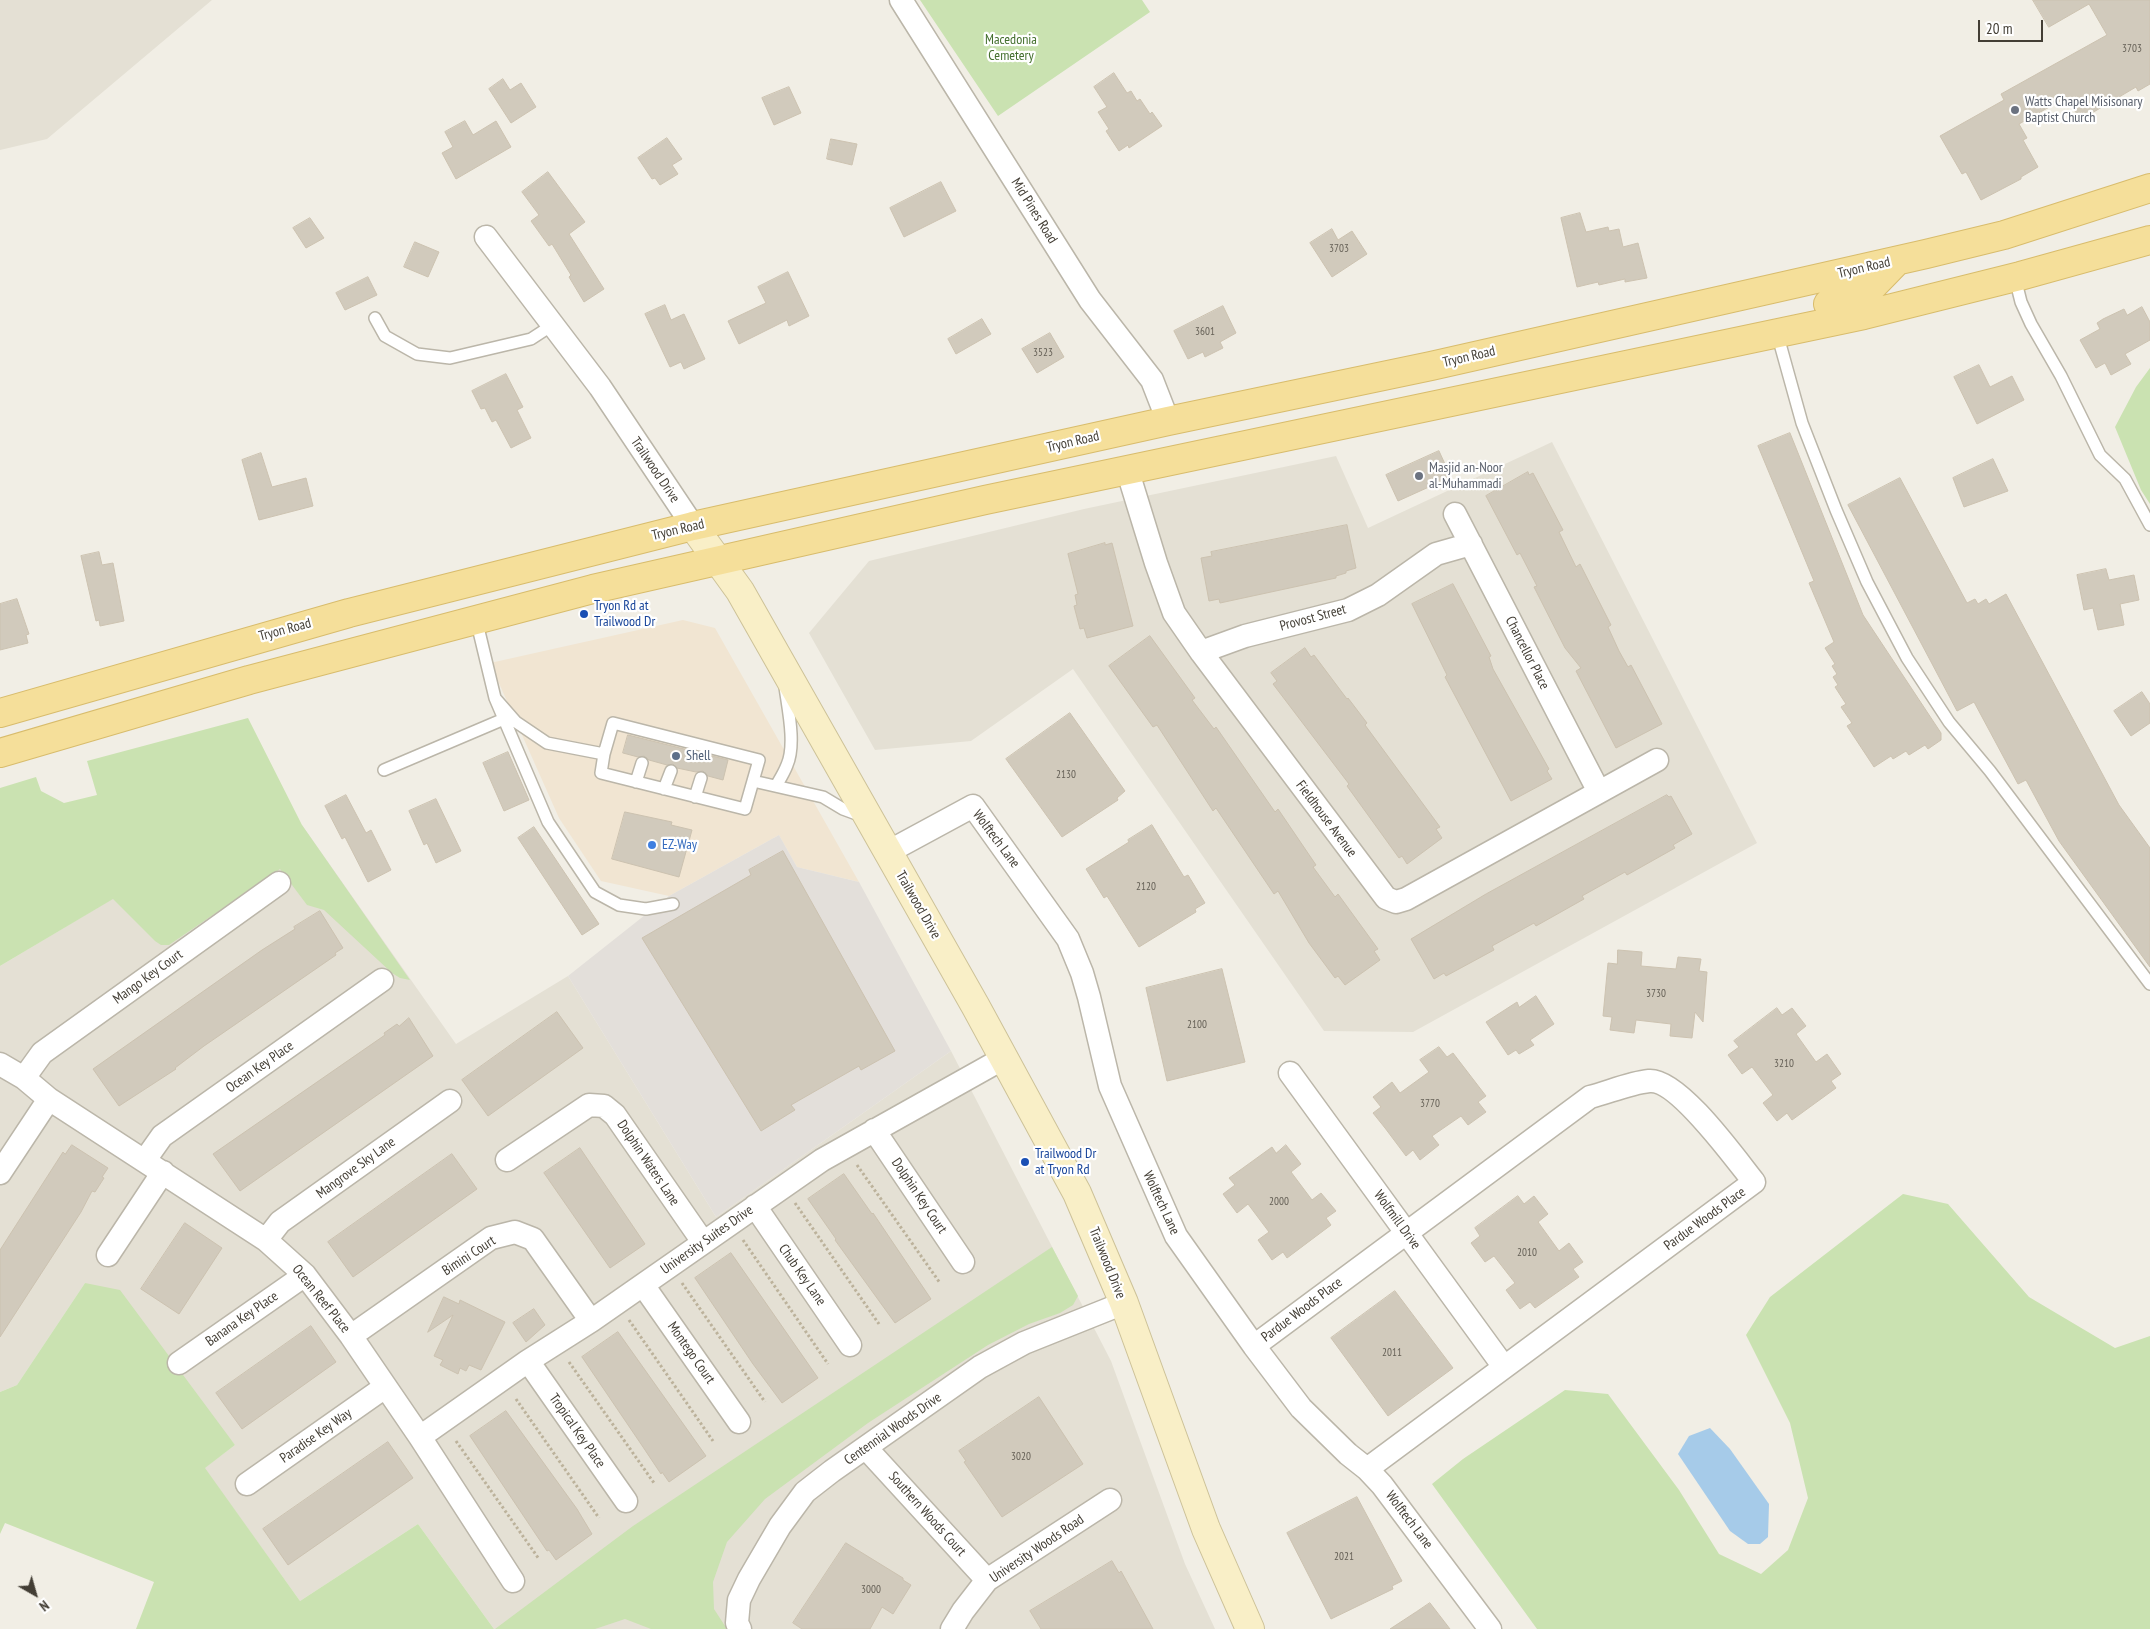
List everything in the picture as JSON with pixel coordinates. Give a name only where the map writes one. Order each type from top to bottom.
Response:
[{"type":"main road","name":"Tryon Road","points":[[0,713],[349,612],[693,526],[1168,421],[1430,366],[1897,261],[2004,235],[2150,188]]},
{"type":"main road","points":[[0,753],[248,680],[593,589],[1127,469],[1914,303],[2015,278],[2150,240]]},
{"type":"main road","points":[[1706,348],[1758,320],[1862,297],[1897,261]]},
{"type":"street","name":"Mid Pines Road","points":[[902,0],[1090,300],[1152,380],[1168,421]]},
{"type":"street","name":"Trailwood Drive","points":[[486,237],[600,387],[693,526],[740,590],[1004,1058],[1078,1194],[1124,1304],[1206,1529],[1250,1629]]},
{"type":"street","name":"Fieldhouse Avenue","points":[[1127,469],[1156,564],[1174,613],[1201,652],[1386,898],[1396,902],[1406,899],[1656,760]]},
{"type":"street","name":"Chancellor Place","points":[[1455,514],[1599,792]]},
{"type":"street","name":"Provost Street","points":[[1201,652],[1245,636],[1348,610],[1378,595],[1436,554],[1472,544]]},
{"type":"street","name":"Wolftech Lane","points":[[888,852],[973,806],[1068,939],[1082,973],[1089,997],[1110,1086],[1176,1236],[1254,1346],[1301,1408],[1348,1454],[1367,1469],[1403,1510],[1490,1629]]},
{"type":"street","name":"Mango Key Court","points":[[24,1078],[42,1053],[279,884]]},
{"type":"street","name":"Ocean Key Place","points":[[108,1255],[154,1166],[162,1136],[382,980]]},
{"type":"street","name":"University Suites Drive","points":[[420,1437],[528,1361],[591,1321],[822,1160],[1004,1058]]},
{"type":"street","name":"Ocean Reef Place","points":[[0,1064],[24,1078],[49,1100],[266,1240],[305,1275],[351,1336],[420,1437],[513,1580]]},
{"type":"street","name":"Wolfmill Drive","points":[[1290,1073],[1504,1366]]},
{"type":"street","name":"Pardue Woods Place","points":[[1254,1346],[1590,1097],[1651,1080],[1670,1088],[1698,1113],[1754,1182],[1367,1469]]},
{"type":"street","points":[[0,1173],[49,1100]]},
{"type":"street","name":"Mangrove Sky Lane","points":[[266,1240],[280,1222],[450,1101]]},
{"type":"street","name":"Dolphin Waters Lane","points":[[507,1160],[589,1105],[604,1106],[616,1115],[703,1242]]},
{"type":"street","name":"Dolphin Key Court","points":[[874,1130],[963,1262]]},
{"type":"street","name":"Chub Key Lane","points":[[755,1206],[850,1345]]},
{"type":"street","name":"Bimini Court","points":[[351,1336],[491,1238],[515,1232],[533,1239],[591,1321]]},
{"type":"street","name":"Banana Key Place","points":[[179,1363],[305,1275]]},
{"type":"street","name":"Montego Court","points":[[643,1285],[739,1422]]},
{"type":"street","name":"Centennial Woods Drive","points":[[740,1629],[738,1623],[739,1600],[780,1526],[805,1492],[980,1367],[1024,1343],[1124,1304]]},
{"type":"street","name":"Tropical Key Place","points":[[528,1361],[626,1502]]},
{"type":"street","name":"Paradise Key Way","points":[[247,1484],[385,1387]]},
{"type":"street","name":"Southern Woods Court","points":[[866,1448],[988,1580]]},
{"type":"street","name":"University Woods Road","points":[[952,1629],[963,1611],[988,1580],[1110,1500]]},
{"type":"lane","points":[[2015,278],[2021,302],[2031,324],[2061,376],[2100,455],[2125,480],[2150,525]]},
{"type":"lane","points":[[375,318],[384,336],[417,354],[450,358],[531,338],[554,324]]},
{"type":"lane","points":[[1777,333],[1802,423],[1836,510],[1867,582],[1907,658],[1949,722],[1990,771],[2150,984]]},
{"type":"lane","points":[[476,619],[495,698],[548,822],[595,892],[619,905],[646,909],[673,904]]},
{"type":"lane","points":[[776,786],[788,764],[790,752],[790,720],[781,663]]},
{"type":"lane","points":[[495,698],[516,722],[547,743],[604,754]]},
{"type":"lane","points":[[384,770],[504,719]]},
{"type":"lane","points":[[612,723],[650,739],[681,740],[708,754],[758,760],[745,810],[601,773],[612,723]]},
{"type":"lane","points":[[677,752],[681,740]]},
{"type":"lane","points":[[636,782],[642,762]]},
{"type":"lane","points":[[664,789],[671,771]]},
{"type":"lane","points":[[695,797],[701,778]]},
{"type":"lane","points":[[753,781],[823,797],[843,808],[869,818]]},
{"type":"path","points":[[854,1160],[940,1283]]},
{"type":"path","points":[[794,1203],[879,1324]]},
{"type":"path","points":[[743,1240],[828,1364]]},
{"type":"path","points":[[682,1282],[765,1402]]},
{"type":"path","points":[[629,1319],[713,1441]]},
{"type":"path","points":[[569,1362],[654,1483]]},
{"type":"path","points":[[516,1399],[599,1518]]},
{"type":"path","points":[[456,1441],[539,1559]]},
{"type":"shaded area","points":[[0,0],[212,0],[47,139],[0,150]]},
{"type":"shaded area","points":[[1552,442],[1757,843],[1413,1032],[1324,1031],[1073,669],[971,741],[875,750],[809,633],[869,561],[1084,509],[1336,456],[1368,528]]},
{"type":"shaded area","points":[[683,620],[715,628],[859,882],[797,867],[779,835],[669,896],[601,881],[559,818],[490,663]]},
{"type":"shaded area","points":[[302,825],[456,1044],[568,976],[716,1217],[951,1051],[1111,1361],[1185,1564],[1215,1629],[494,1629],[418,1524],[300,1601],[204,1468],[235,1445],[85,1283],[17,1385],[0,1392],[0,966],[127,890]]},
{"type":"shaded area","points":[[779,835],[797,867],[859,882],[951,1051],[716,1217],[568,976],[669,896]]},
{"type":"green space","name":"Macedonia Cemetery","points":[[920,0],[1142,0],[1150,12],[998,116]]},
{"type":"green space","points":[[2150,368],[2150,504],[2141,490],[2115,427],[2136,387]]},
{"type":"green space","points":[[248,718],[302,825],[410,980],[400,978],[392,973],[324,910],[307,905],[280,869],[169,945],[161,945],[155,941],[113,899],[0,966],[0,788],[36,777],[41,791],[64,803],[97,795],[87,761]]},
{"type":"green space","points":[[1903,1194],[1948,1204],[2029,1297],[2115,1348],[2150,1336],[2150,1629],[1537,1629],[1432,1484],[1463,1459],[1565,1390],[1608,1394],[1679,1490],[1719,1554],[1761,1574],[1788,1550],[1808,1498],[1790,1423],[1746,1335],[1770,1297]]},
{"type":"green space","points":[[1052,1247],[1078,1296],[1073,1305],[1060,1313],[1029,1324],[988,1345],[868,1423],[765,1499],[727,1542],[713,1582],[714,1609],[727,1629],[651,1629],[625,1619],[595,1629],[495,1629],[633,1526]]},
{"type":"green space","points":[[85,1283],[120,1290],[235,1445],[205,1468],[300,1601],[418,1524],[494,1629],[136,1629],[154,1582],[5,1523],[0,1534],[0,1392],[17,1385]]},
{"type":"water","points":[[1710,1428],[1730,1449],[1769,1504],[1768,1537],[1760,1544],[1748,1544],[1730,1531],[1678,1454],[1689,1436]]},
{"type":"building","name":"Watts Chapel Misisonary Baptist Church","points":[[2033,0],[2150,0],[2150,84],[2138,91],[2136,87],[2080,120],[2067,97],[2019,124],[2027,138],[2023,140],[2038,167],[2021,177],[2021,179],[1981,200],[1966,172],[1962,174],[1940,136],[2004,100],[2001,94],[2107,35],[2089,4],[2049,27]]},
{"type":"building","points":[[1114,73],[1127,93],[1131,91],[1137,101],[1140,99],[1150,114],[1152,112],[1162,126],[1129,148],[1128,145],[1119,151],[1106,131],[1109,129],[1098,112],[1107,107],[1094,87]]},
{"type":"building","points":[[503,79],[510,90],[521,83],[536,107],[511,123],[489,89]]},
{"type":"building","points":[[789,87],[801,113],[774,125],[762,98]]},
{"type":"building","points":[[465,121],[473,135],[496,121],[511,147],[456,179],[442,153],[453,147],[445,132]]},
{"type":"building","points":[[667,138],[682,159],[672,165],[678,174],[660,185],[655,178],[652,179],[638,158]]},
{"type":"building","points":[[831,139],[857,144],[852,165],[827,159]]},
{"type":"building","points":[[548,172],[585,222],[569,234],[604,289],[584,302],[569,277],[571,275],[552,244],[549,246],[531,221],[539,215],[522,192]]},
{"type":"building","points":[[941,182],[956,211],[904,237],[890,208]]},
{"type":"building","points":[[1580,213],[1586,232],[1608,227],[1609,231],[1619,229],[1623,247],[1638,243],[1647,278],[1625,282],[1625,279],[1599,285],[1598,282],[1577,287],[1561,218]]},
{"type":"building","points":[[310,218],[324,238],[306,248],[293,228]]},
{"type":"building","points":[[1332,229],[1338,240],[1352,231],[1367,254],[1332,277],[1310,243]]},
{"type":"building","points":[[415,242],[439,252],[428,277],[404,267]]},
{"type":"building","points":[[788,272],[809,316],[789,326],[787,320],[739,344],[728,321],[766,303],[758,287]]},
{"type":"building","points":[[368,277],[377,295],[345,310],[336,293]]},
{"type":"building","points":[[665,305],[671,320],[684,314],[705,359],[684,369],[681,362],[670,367],[645,314]]},
{"type":"building","points":[[1223,306],[1236,333],[1220,342],[1223,348],[1205,357],[1203,352],[1188,359],[1174,331]]},
{"type":"building","points":[[2142,307],[2150,322],[2150,340],[2125,354],[2131,364],[2111,375],[2105,363],[2096,368],[2080,340],[2100,329],[2097,323],[2103,319],[2124,309],[2127,315]]},
{"type":"building","points":[[982,319],[991,334],[956,354],[948,339]]},
{"type":"building","points":[[1050,333],[1064,357],[1037,373],[1022,349]]},
{"type":"building","points":[[1979,365],[1990,387],[2012,376],[2024,400],[1977,424],[1954,377]]},
{"type":"building","points":[[506,374],[523,407],[517,410],[531,438],[511,448],[496,420],[492,422],[485,408],[481,409],[472,391]]},
{"type":"building","points":[[1790,433],[1863,615],[1941,733],[1941,740],[1928,749],[1925,745],[1909,755],[1906,751],[1893,759],[1891,756],[1874,767],[1847,726],[1852,723],[1841,707],[1846,704],[1835,687],[1838,685],[1833,677],[1837,674],[1832,666],[1835,664],[1825,648],[1834,642],[1809,583],[1814,581],[1758,446]]},
{"type":"building","name":"Masjid an-Noor al-Muhammadi","points":[[1439,451],[1451,477],[1398,501],[1386,475]]},
{"type":"building","points":[[261,453],[272,487],[306,478],[313,506],[259,520],[242,460]]},
{"type":"building","points":[[1993,459],[2008,491],[1964,507],[1953,478]]},
{"type":"building","points":[[1528,472],[1529,475],[1533,473],[1563,530],[1559,532],[1576,567],[1580,564],[1611,625],[1608,627],[1619,651],[1628,667],[1631,665],[1662,724],[1616,748],[1576,671],[1581,668],[1565,648],[1534,587],[1537,586],[1520,553],[1517,555],[1486,496]]},
{"type":"building","points":[[1900,478],[1967,603],[1975,599],[1978,604],[1986,599],[1989,604],[2006,594],[2119,805],[2150,848],[2150,967],[2059,841],[2026,780],[2018,784],[1974,702],[1957,711],[1848,505]]},
{"type":"building","points":[[1347,525],[1356,568],[1336,576],[1336,578],[1220,603],[1219,599],[1209,601],[1201,558],[1212,556],[1211,552]]},
{"type":"building","points":[[1105,543],[1105,545],[1112,543],[1133,626],[1087,638],[1084,628],[1080,629],[1074,606],[1077,605],[1075,595],[1078,594],[1068,554]]},
{"type":"building","points":[[99,552],[102,565],[113,563],[124,621],[100,626],[99,620],[96,621],[81,556]]},
{"type":"building","points":[[2106,569],[2109,580],[2134,575],[2139,600],[2120,604],[2124,625],[2098,630],[2093,608],[2084,610],[2077,575]]},
{"type":"building","points":[[1453,584],[1491,656],[1489,657],[1493,669],[1549,769],[1547,771],[1552,779],[1511,801],[1445,677],[1447,675],[1412,604]]},
{"type":"building","points":[[17,599],[29,634],[26,635],[28,643],[0,650],[0,604]]},
{"type":"building","points":[[1150,636],[1195,698],[1192,700],[1214,729],[1216,727],[1275,812],[1278,809],[1316,865],[1313,867],[1335,897],[1338,894],[1378,949],[1374,951],[1380,960],[1345,985],[1338,976],[1335,978],[1309,943],[1278,891],[1274,894],[1216,808],[1213,811],[1157,725],[1153,727],[1109,666]]},
{"type":"building","points":[[1305,648],[1311,657],[1314,655],[1367,723],[1365,725],[1440,827],[1436,829],[1442,838],[1407,864],[1402,856],[1399,858],[1347,786],[1349,784],[1273,684],[1277,681],[1271,673]]},
{"type":"building","points":[[2142,692],[2150,704],[2150,723],[2131,736],[2114,711]]},
{"type":"building","points":[[1070,713],[1125,791],[1117,798],[1118,800],[1062,837],[1006,759]]},
{"type":"building","name":"Shell","points":[[628,735],[728,760],[723,780],[708,776],[703,771],[696,772],[677,768],[673,764],[667,765],[649,760],[644,756],[638,757],[623,753]]},
{"type":"building","points":[[508,752],[529,800],[504,811],[483,763]]},
{"type":"building","points":[[346,795],[366,833],[371,830],[391,870],[368,882],[345,837],[342,839],[325,806]]},
{"type":"building","points":[[1667,795],[1671,796],[1692,834],[1673,845],[1675,848],[1627,875],[1625,872],[1582,896],[1584,899],[1536,926],[1534,923],[1492,946],[1494,950],[1446,976],[1444,973],[1434,979],[1411,939],[1486,894]]},
{"type":"building","points":[[436,799],[461,851],[436,863],[427,843],[424,845],[409,811]]},
{"type":"building","name":"EZ-Way","points":[[625,812],[672,822],[671,825],[692,830],[679,877],[612,859]]},
{"type":"building","points":[[1152,825],[1184,877],[1188,875],[1205,903],[1195,909],[1196,912],[1139,947],[1107,896],[1104,898],[1086,869]]},
{"type":"building","points":[[534,827],[599,924],[582,935],[518,838]]},
{"type":"building","points":[[783,851],[895,1051],[861,1070],[859,1066],[791,1105],[795,1110],[761,1131],[642,938],[751,875],[749,870]]},
{"type":"building","points":[[320,911],[343,948],[335,953],[336,955],[204,1046],[176,1069],[119,1106],[93,1069],[262,950],[295,929],[294,927]]},
{"type":"building","points":[[1618,950],[1642,952],[1641,966],[1676,969],[1678,957],[1701,959],[1699,971],[1707,972],[1703,1022],[1695,1012],[1692,1038],[1670,1036],[1671,1024],[1636,1020],[1634,1033],[1610,1030],[1612,1017],[1603,1016],[1608,963],[1617,964]]},
{"type":"building","points":[[1222,969],[1245,1062],[1167,1081],[1146,988]]},
{"type":"building","points":[[1536,996],[1554,1024],[1530,1040],[1534,1045],[1519,1054],[1516,1050],[1508,1055],[1486,1022],[1517,1002],[1519,1007]]},
{"type":"building","points":[[1777,1008],[1782,1015],[1792,1008],[1806,1026],[1796,1034],[1816,1062],[1827,1054],[1841,1074],[1831,1081],[1836,1088],[1792,1120],[1787,1113],[1777,1121],[1763,1103],[1773,1095],[1752,1067],[1742,1074],[1728,1055],[1739,1047],[1734,1041]]},
{"type":"building","points":[[557,1012],[583,1048],[488,1116],[462,1080]]},
{"type":"building","points":[[409,1018],[433,1056],[240,1191],[213,1154],[385,1035],[384,1033],[397,1024],[399,1026]]},
{"type":"building","points":[[1439,1047],[1447,1057],[1453,1053],[1486,1096],[1478,1102],[1486,1112],[1468,1125],[1461,1116],[1432,1136],[1439,1145],[1420,1160],[1413,1150],[1406,1156],[1373,1113],[1381,1107],[1373,1097],[1392,1082],[1400,1093],[1429,1072],[1420,1060]]},
{"type":"building","points":[[72,1145],[108,1168],[102,1177],[104,1178],[95,1192],[92,1191],[81,1212],[0,1337],[0,1250],[63,1152],[65,1154]]},
{"type":"building","points":[[1286,1145],[1301,1164],[1291,1172],[1312,1200],[1321,1193],[1336,1211],[1326,1218],[1331,1225],[1287,1258],[1283,1252],[1272,1260],[1258,1240],[1269,1232],[1248,1204],[1237,1213],[1223,1194],[1235,1185],[1229,1178],[1272,1147],[1276,1153]]},
{"type":"building","points":[[580,1148],[645,1244],[610,1268],[544,1173]]},
{"type":"building","points":[[452,1154],[477,1189],[353,1277],[328,1242]]},
{"type":"building","points":[[844,1174],[873,1213],[931,1299],[895,1323],[808,1199]]},
{"type":"building","points":[[1518,1196],[1524,1204],[1534,1196],[1548,1214],[1538,1222],[1559,1251],[1569,1243],[1583,1262],[1573,1269],[1579,1277],[1535,1308],[1530,1302],[1520,1309],[1506,1290],[1515,1283],[1494,1256],[1485,1262],[1471,1243],[1480,1236],[1475,1228]]},
{"type":"building","points":[[185,1223],[222,1248],[179,1314],[141,1289]]},
{"type":"building","points":[[731,1253],[818,1378],[782,1403],[753,1364],[695,1278]]},
{"type":"building","points":[[1395,1291],[1453,1368],[1388,1416],[1331,1338]]},
{"type":"building","points":[[444,1297],[459,1304],[460,1300],[505,1322],[481,1370],[469,1365],[466,1371],[460,1368],[458,1374],[440,1365],[443,1360],[434,1356],[453,1315],[428,1332]]},
{"type":"building","points":[[534,1309],[545,1325],[526,1342],[513,1323]]},
{"type":"building","points":[[311,1326],[336,1362],[242,1429],[216,1393]]},
{"type":"building","points":[[618,1332],[706,1456],[669,1482],[662,1472],[661,1474],[582,1357]]},
{"type":"building","points":[[1039,1397],[1083,1464],[1002,1517],[964,1462],[966,1461],[959,1451]]},
{"type":"building","points":[[506,1411],[577,1509],[592,1534],[556,1560],[549,1550],[547,1551],[470,1436]]},
{"type":"building","points":[[388,1442],[413,1478],[288,1565],[263,1529]]},
{"type":"building","points":[[1357,1497],[1402,1581],[1392,1586],[1393,1589],[1331,1619],[1287,1533]]},
{"type":"building","points":[[846,1543],[903,1578],[903,1580],[911,1585],[893,1614],[882,1607],[870,1629],[802,1629],[793,1623]]},
{"type":"building","points":[[1112,1561],[1119,1573],[1121,1571],[1153,1629],[1041,1629],[1030,1611]]},
{"type":"building","points":[[1430,1603],[1450,1629],[1390,1629],[1416,1612]]},
{"type":"place","name":"Watts Chapel Misisonary Baptist Church","points":[[2015,110]]},
{"type":"place","name":"Masjid an-Noor al-Muhammadi","points":[[1419,476]]},
{"type":"place","name":"Tryon Rd at Trailwood Dr","points":[[584,614]]},
{"type":"place","name":"Shell","points":[[676,756]]},
{"type":"place","name":"EZ-Way","points":[[652,845]]},
{"type":"place","name":"Trailwood Dr at Tryon Rd","points":[[1025,1162]]}]
